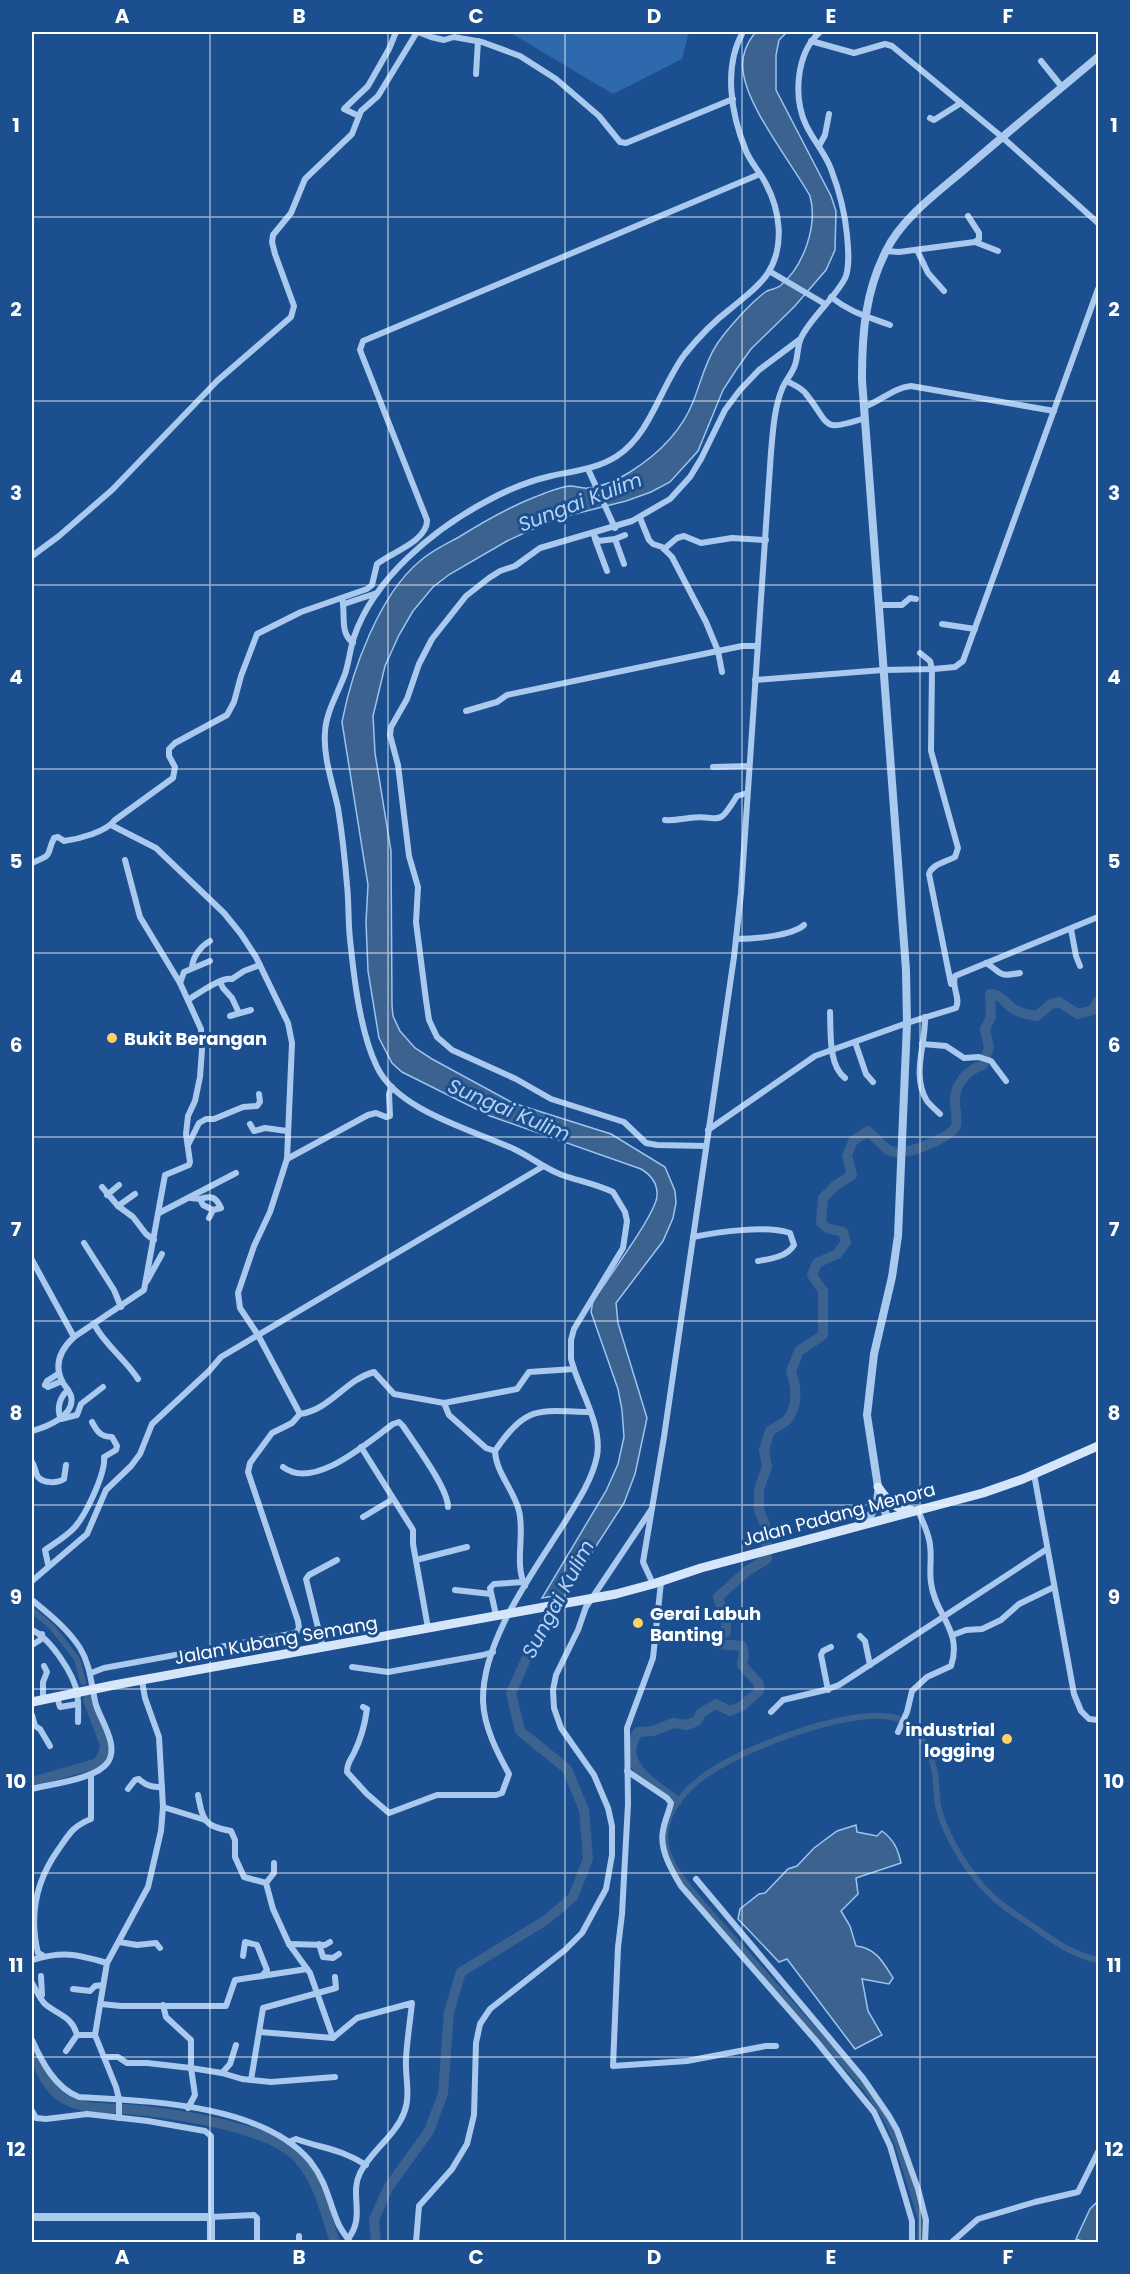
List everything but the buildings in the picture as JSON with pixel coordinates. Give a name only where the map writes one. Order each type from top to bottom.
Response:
[{"type":"main road","name":"Jalan Padang Menora","points":[[526,1610],[616,1594],[754,1553],[983,1493],[1098,1449]]},
{"type":"main road","points":[[878,1486],[894,1506],[906,1510],[918,1510]]},
{"type":"main road","name":"Jalan Kubang Semang","points":[[32,1702],[526,1610]]},
{"type":"street","points":[[358,115],[344,108],[368,86],[396,32]]},
{"type":"street","points":[[32,556],[112,490],[217,381],[291,316],[294,306],[275,254],[273,235],[291,213],[305,179],[352,134],[358,115],[383,88],[417,32],[444,40],[454,38],[478,41],[520,56],[556,80],[599,116],[620,142],[626,143],[733,99]]},
{"type":"street","points":[[363,1707],[366,1709],[365,1725],[353,1755],[347,1763],[347,1772],[389,1813],[438,1795],[496,1795],[502,1793],[509,1774],[493,1743],[483,1703],[485,1676],[508,1613],[587,1484],[597,1456],[598,1434],[571,1359],[571,1340],[574,1329],[623,1248],[627,1221],[625,1212],[613,1192],[542,1167],[515,1150],[418,1106],[383,1078],[366,1037],[362,1018],[349,936],[348,898],[338,811],[325,740],[325,728],[364,615],[403,562],[424,543],[485,502],[529,482],[590,473],[614,458],[638,438],[671,375],[685,355],[704,333],[771,272],[778,242],[779,223],[775,203],[747,153],[740,134],[733,99],[730,67],[735,45],[743,32]]},
{"type":"street","points":[[706,1146],[646,1143],[624,1122],[551,1099],[516,1079],[452,1050],[437,1038],[429,1020],[418,944],[418,887],[407,842],[402,791],[390,735],[391,727],[407,699],[419,664],[432,639],[466,596],[489,578],[515,566],[540,548],[594,537],[640,518],[670,499],[690,477],[725,410],[740,390],[759,370],[800,339],[842,284],[846,274],[848,250],[840,195],[830,166],[807,126],[800,108],[798,86],[808,46],[818,32]]},
{"type":"street","points":[[476,74],[478,41]]},
{"type":"street","points":[[811,41],[854,53],[885,44],[892,46],[1002,136],[1098,223]]},
{"type":"street","points":[[887,1518],[878,1486],[867,1415],[874,1354],[892,1277],[898,1236],[907,1023],[906,970],[864,407],[862,336],[864,317],[872,284],[885,252],[912,216],[1002,136],[1098,57]]},
{"type":"street","points":[[1041,61],[1062,87]]},
{"type":"street","points":[[930,118],[934,120],[939,118],[961,103]]},
{"type":"street","points":[[819,146],[825,135],[829,114]]},
{"type":"street","points":[[343,601],[372,585],[377,564],[407,547],[428,525],[360,350],[363,341],[760,174]]},
{"type":"street","points":[[968,216],[979,233],[979,239],[975,242]]},
{"type":"street","points":[[885,252],[975,242],[998,251]]},
{"type":"street","points":[[916,250],[928,273],[944,291]]},
{"type":"street","points":[[771,272],[825,304]]},
{"type":"street","points":[[755,680],[884,670],[932,669],[960,665],[1096,303],[1098,289]]},
{"type":"street","points":[[831,297],[845,309],[890,325]]},
{"type":"street","points":[[776,2046],[687,2061],[613,2066],[618,1947],[626,1847],[627,1728],[653,1658],[657,1583],[644,1562],[736,939],[771,452],[777,404],[795,365],[800,339]]},
{"type":"street","points":[[787,381],[806,393],[824,422],[831,426],[838,427],[865,418]]},
{"type":"street","points":[[864,407],[892,392],[911,386],[1054,411]]},
{"type":"street","points":[[590,473],[615,528]]},
{"type":"street","points":[[640,518],[649,540],[664,549],[680,571],[718,651],[722,672]]},
{"type":"street","points":[[594,537],[598,541],[625,535]]},
{"type":"street","points":[[664,549],[676,538],[684,536],[701,543],[732,537],[766,540]]},
{"type":"street","points":[[594,537],[607,571]]},
{"type":"street","points":[[615,539],[624,564]]},
{"type":"street","points":[[32,863],[51,852],[54,838],[58,837],[64,841],[74,840],[111,825],[173,778],[175,767],[169,756],[169,749],[175,742],[227,715],[231,710],[257,634],[294,615],[379,593]]},
{"type":"street","points":[[879,605],[902,605],[910,598],[916,599]]},
{"type":"street","points":[[343,601],[344,629],[353,643]]},
{"type":"street","points":[[942,624],[975,629]]},
{"type":"street","points":[[466,711],[497,702],[507,695],[742,646],[757,646]]},
{"type":"street","points":[[920,653],[930,661],[932,669],[932,751],[958,853],[955,857],[930,870],[929,885],[956,1008]]},
{"type":"street","points":[[713,767],[749,766]]},
{"type":"street","points":[[665,820],[700,818],[712,820],[729,812],[737,796],[747,793]]},
{"type":"street","points":[[111,825],[147,842],[165,855],[224,913],[241,934],[260,965],[288,1023],[292,1043],[292,1077],[287,1159],[270,1212],[254,1246],[238,1293],[240,1308],[258,1335],[300,1414]]},
{"type":"street","points":[[125,860],[140,917],[180,983],[201,1029],[202,1050],[195,1101],[188,1116],[186,1134],[190,1162],[189,1165],[165,1175],[147,1281]]},
{"type":"street","points":[[956,1008],[958,1002],[953,982],[955,976],[1098,917]]},
{"type":"street","points":[[736,939],[752,939],[798,931],[804,925]]},
{"type":"street","points":[[1071,929],[1080,966]]},
{"type":"street","points":[[192,968],[193,959],[210,941]]},
{"type":"street","points":[[180,983],[184,972],[210,961]]},
{"type":"street","points":[[986,963],[998,974],[1020,973]]},
{"type":"street","points":[[188,1000],[227,978],[232,979],[244,970],[260,965]]},
{"type":"street","points":[[220,982],[232,998],[239,1013]]},
{"type":"street","points":[[708,1130],[815,1056],[956,1008]]},
{"type":"street","points":[[230,1016],[251,1010]]},
{"type":"street","points":[[830,1012],[831,1049],[839,1073],[846,1078]]},
{"type":"street","points":[[925,1017],[926,1030],[922,1044],[920,1072],[922,1088],[927,1101],[940,1114]]},
{"type":"street","points":[[855,1042],[866,1074],[873,1082]]},
{"type":"street","points":[[922,1044],[946,1046],[964,1058],[979,1057],[988,1060],[995,1064],[1006,1082]]},
{"type":"street","points":[[287,1159],[368,1114],[376,1113],[386,1118],[390,1116],[389,1101],[392,1087]]},
{"type":"street","points":[[188,1146],[200,1123],[243,1107],[257,1106],[260,1102],[259,1094]]},
{"type":"street","points":[[250,1124],[254,1131],[265,1128],[287,1131]]},
{"type":"street","points":[[32,1581],[48,1564],[87,1534],[106,1490],[140,1454],[155,1420],[209,1371],[221,1357],[542,1167]]},
{"type":"street","points":[[159,1213],[236,1173]]},
{"type":"street","points":[[107,1195],[119,1185]]},
{"type":"street","points":[[102,1187],[107,1195],[133,1217],[146,1234],[154,1240]]},
{"type":"street","points":[[118,1206],[135,1194]]},
{"type":"street","points":[[191,1198],[212,1197],[218,1200],[221,1208],[213,1210],[203,1205],[200,1199]]},
{"type":"street","points":[[209,1218],[213,1210]]},
{"type":"street","points":[[693,1237],[740,1230],[783,1230],[790,1233],[794,1245],[791,1250],[773,1258],[758,1261]]},
{"type":"street","points":[[84,1243],[114,1290],[121,1307]]},
{"type":"street","points":[[61,1419],[70,1405],[71,1396],[58,1374],[59,1358],[64,1346],[74,1337],[140,1295],[162,1254]]},
{"type":"street","points":[[32,1260],[74,1337]]},
{"type":"street","points":[[94,1324],[100,1336],[123,1359],[138,1379]]},
{"type":"street","points":[[91,1673],[104,1668],[296,1633],[299,1628],[298,1621],[248,1472],[250,1463],[272,1433],[292,1423],[300,1414],[320,1408],[362,1377],[374,1372],[394,1394],[444,1403],[517,1389],[529,1372],[574,1369]]},
{"type":"street","points":[[58,1374],[45,1385],[48,1387],[62,1381]]},
{"type":"street","points":[[32,1431],[77,1415],[81,1404],[103,1387]]},
{"type":"street","points":[[61,1419],[58,1411],[59,1403],[63,1394],[68,1390]]},
{"type":"street","points":[[444,1403],[449,1415],[486,1448],[495,1451]]},
{"type":"street","points":[[524,1584],[520,1568],[519,1512],[496,1461],[495,1451],[510,1429],[525,1416],[566,1410],[590,1412]]},
{"type":"street","points":[[48,1564],[45,1551],[77,1525],[102,1474],[105,1464],[104,1457],[116,1450],[117,1446],[112,1437],[105,1437],[98,1432],[92,1422]]},
{"type":"street","points":[[283,1467],[289,1472],[301,1475],[322,1470],[399,1422],[435,1475],[448,1498],[448,1507]]},
{"type":"street","points":[[361,1447],[412,1530],[428,1628]]},
{"type":"street","points":[[32,1462],[43,1481],[53,1482],[64,1479],[66,1465]]},
{"type":"street","points":[[1034,1474],[1074,1694],[1081,1711],[1089,1719],[1098,1720]]},
{"type":"street","points":[[863,1524],[873,1514],[878,1501],[878,1486]]},
{"type":"street","points":[[363,1517],[393,1499]]},
{"type":"street","points":[[417,2242],[419,2206],[452,2169],[467,2144],[474,2115],[476,2043],[480,2024],[490,2008],[565,1950],[582,1933],[606,1889],[612,1855],[612,1826],[608,1808],[594,1775],[561,1728],[554,1708],[553,1690],[556,1675],[578,1630],[588,1599],[652,1508]]},
{"type":"street","points":[[898,1732],[907,1712],[912,1691],[927,1677],[951,1666],[955,1647],[953,1635],[935,1598],[931,1582],[930,1542],[918,1510]]},
{"type":"street","points":[[416,1560],[467,1547]]},
{"type":"street","points":[[771,1713],[783,1700],[828,1690],[1047,1549]]},
{"type":"street","points":[[323,1648],[306,1579],[309,1575],[337,1560]]},
{"type":"street","points":[[496,1615],[490,1588],[494,1584],[524,1584]]},
{"type":"street","points":[[953,1635],[966,1630],[982,1629],[1001,1620],[1019,1604],[1054,1587]]},
{"type":"street","points":[[455,1590],[491,1594]]},
{"type":"street","points":[[32,1600],[53,1617],[78,1645],[91,1673],[96,1706],[107,1731],[111,1751],[108,1762],[91,1774],[32,1789]]},
{"type":"street","points":[[32,1630],[42,1635],[70,1672],[77,1693],[78,1722]]},
{"type":"street","points":[[32,1645],[40,1640],[42,1635]]},
{"type":"street","points":[[860,1636],[865,1641],[870,1665]]},
{"type":"street","points":[[828,1690],[821,1655],[823,1651],[831,1647]]},
{"type":"street","points":[[352,1667],[388,1672],[493,1652]]},
{"type":"street","points":[[43,1700],[43,1682],[46,1672],[44,1666]]},
{"type":"street","points":[[119,2117],[119,2100],[95,2034],[107,1963],[148,1887],[159,1848],[163,1807],[159,1737],[145,1698],[142,1681]]},
{"type":"street","points":[[57,1697],[60,1707],[78,1704]]},
{"type":"street","points":[[32,1715],[35,1726],[40,1729],[50,1746]]},
{"type":"street","points":[[627,1771],[668,1798],[670,1803],[662,1840],[673,1873],[681,1886],[817,2042],[879,2120],[890,2146],[912,2221],[912,2242]]},
{"type":"street","points":[[42,1955],[38,1953],[34,1933],[36,1896],[46,1867],[64,1840],[75,1825],[91,1819],[91,1774]]},
{"type":"street","points":[[128,1790],[135,1780],[139,1779],[144,1784],[162,1787]]},
{"type":"street","points":[[198,1795],[205,1820]]},
{"type":"street","points":[[163,1807],[205,1820],[218,1830],[231,1831],[235,1840],[236,1857],[244,1877],[266,1883]]},
{"type":"street","points":[[266,1883],[274,1873],[274,1863]]},
{"type":"street","points":[[696,1879],[863,2078],[889,2116],[897,2130],[918,2189],[926,2220],[925,2242]]},
{"type":"street","points":[[266,1883],[273,1910],[289,1944],[307,1969],[318,1992],[333,2038]]},
{"type":"street","points":[[119,1941],[137,1945],[156,1943],[160,1948]]},
{"type":"street","points":[[243,1956],[245,1942],[258,1945],[267,1970],[262,1976]]},
{"type":"street","points":[[289,1944],[325,1945],[330,1942]]},
{"type":"street","points":[[319,1944],[322,1957],[333,1958],[339,1954]]},
{"type":"street","points":[[32,1960],[42,1955],[69,1953],[107,1963]]},
{"type":"street","points":[[101,2004],[226,2006],[235,1980],[307,1969]]},
{"type":"street","points":[[41,1976],[41,1994],[45,2004]]},
{"type":"street","points":[[251,2079],[263,2008],[336,1988],[335,1977]]},
{"type":"street","points":[[32,1983],[45,2004],[63,2014],[77,2035]]},
{"type":"street","points":[[73,1989],[90,1990],[94,1986],[103,1985]]},
{"type":"street","points":[[260,2032],[333,2038],[357,2018],[412,2003],[406,2059],[407,2103],[404,2116],[360,2173],[357,2185],[358,2214],[355,2230],[349,2241]]},
{"type":"street","points":[[163,2005],[166,2017],[191,2040],[191,2068],[195,2095],[188,2108]]},
{"type":"street","points":[[77,2035],[95,2034]]},
{"type":"street","points":[[66,2051],[77,2035]]},
{"type":"street","points":[[32,2040],[47,2068],[60,2086],[70,2094],[235,2116],[258,2124],[289,2142],[306,2157],[322,2179],[329,2192],[337,2221],[349,2241]]},
{"type":"street","points":[[222,2073],[230,2064],[236,2045]]},
{"type":"street","points":[[105,2057],[118,2057],[128,2062],[147,2062],[191,2068],[242,2079],[270,2082],[335,2077]]},
{"type":"street","points":[[32,2111],[34,2121],[87,2114],[205,2130],[211,2136],[211,2242]]},
{"type":"street","points":[[289,2142],[296,2139],[314,2146],[327,2147],[352,2156],[366,2165]]},
{"type":"street","points":[[952,2242],[978,2220],[1035,2202],[1078,2192],[1098,2152]]},
{"type":"street","points":[[32,2217],[254,2215],[257,2218],[257,2242]]},
{"type":"shaded area","points":[[509,32],[689,32],[682,59],[613,94]]},
{"type":"water","points":[[756,32],[787,32],[779,40],[776,55],[776,90],[831,196],[836,211],[835,250],[826,270],[794,307],[751,349],[723,390],[698,451],[670,482],[626,501],[555,519],[507,541],[450,574],[433,587],[413,611],[399,635],[385,666],[373,716],[375,753],[391,851],[392,1006],[393,1016],[400,1031],[415,1048],[432,1059],[513,1103],[611,1134],[665,1167],[675,1191],[676,1203],[673,1218],[663,1241],[616,1303],[618,1323],[647,1418],[635,1474],[624,1503],[565,1594],[542,1598],[606,1491],[618,1464],[624,1437],[622,1410],[618,1389],[591,1312],[593,1301],[648,1217],[657,1196],[656,1187],[651,1177],[641,1169],[490,1116],[402,1072],[392,1063],[379,1038],[368,971],[366,922],[368,885],[342,722],[360,657],[369,635],[392,593],[420,561],[516,505],[561,488],[570,486],[586,488],[605,484],[626,475],[650,458],[675,433],[688,413],[709,358],[717,344],[754,301],[767,291],[780,286],[796,268],[807,244],[812,207],[810,196],[770,134],[746,84],[743,70],[744,54]]},
{"type":"water","points":[[856,1825],[857,1832],[877,1836],[882,1831],[886,1834],[895,1845],[901,1863],[856,1878],[858,1894],[841,1911],[850,1926],[856,1946],[874,1953],[893,1978],[889,1984],[862,1979],[868,2011],[882,2035],[855,2049],[787,1959],[779,1962],[738,1919],[740,1909],[759,1894],[765,1893],[788,1869],[797,1866],[814,1848],[837,1831]]},
{"type":"water","points":[[1098,2201],[1098,2242],[1076,2239],[1090,2209]]},
{"type":"waterway","points":[[907,1151],[934,1142],[956,1126],[955,1096],[959,1084],[972,1070],[983,1065],[989,1047],[985,1029],[991,1017],[990,994],[1000,997],[1018,1011],[1037,1016],[1051,1004],[1059,1002],[1078,1014],[1093,1010],[1098,1001]]},
{"type":"waterway","points":[[677,1801],[639,1771],[634,1763],[632,1743],[638,1732],[653,1731],[673,1723],[687,1725],[697,1721],[701,1713],[716,1704],[730,1711],[742,1706],[759,1691],[759,1684],[742,1665],[744,1653],[742,1646],[717,1644],[716,1634],[726,1632],[726,1623],[718,1597],[747,1571],[767,1559],[766,1527],[759,1510],[759,1489],[767,1467],[764,1450],[770,1431],[791,1415],[795,1402],[791,1371],[799,1351],[823,1335],[823,1291],[812,1275],[817,1263],[837,1254],[846,1242],[843,1232],[827,1228],[821,1223],[823,1198],[835,1186],[852,1175],[847,1156],[853,1141],[868,1131],[888,1150],[898,1153]]},
{"type":"waterway","name":"Sungai Kulim","points":[[376,2242],[374,2220],[388,2188],[429,2131],[443,2094],[449,2012],[461,1972],[546,1920],[573,1897],[588,1859],[584,1810],[567,1769],[520,1731],[511,1693],[534,1641],[566,1583]]},
{"type":"waterway","points":[[32,1610],[52,1627],[77,1659],[83,1682]]},
{"type":"waterway","points":[[32,1782],[98,1763],[105,1745],[88,1700]]},
{"type":"waterway","points":[[920,2242],[921,2219],[898,2145],[886,2118],[867,2090],[702,1903],[672,1862],[666,1846],[666,1827],[679,1801],[692,1786],[716,1768],[740,1755],[801,1731],[863,1717],[889,1717],[907,1723],[922,1739],[929,1752],[934,1767],[938,1806],[943,1822],[968,1869],[999,1902],[1049,1938],[1072,1951],[1098,1960]]},
{"type":"waterway","points":[[32,2053],[48,2084],[69,2102],[93,2107],[167,2114],[217,2123],[265,2137],[284,2147],[299,2159],[312,2178],[335,2242]]},
{"type":"place","name":"Bukit Berangan","points":[[112,1038]]},
{"type":"place","name":"Gerai Labuh Banting","points":[[638,1623]]},
{"type":"place","name":"industrial logging","points":[[1007,1739]]}]
